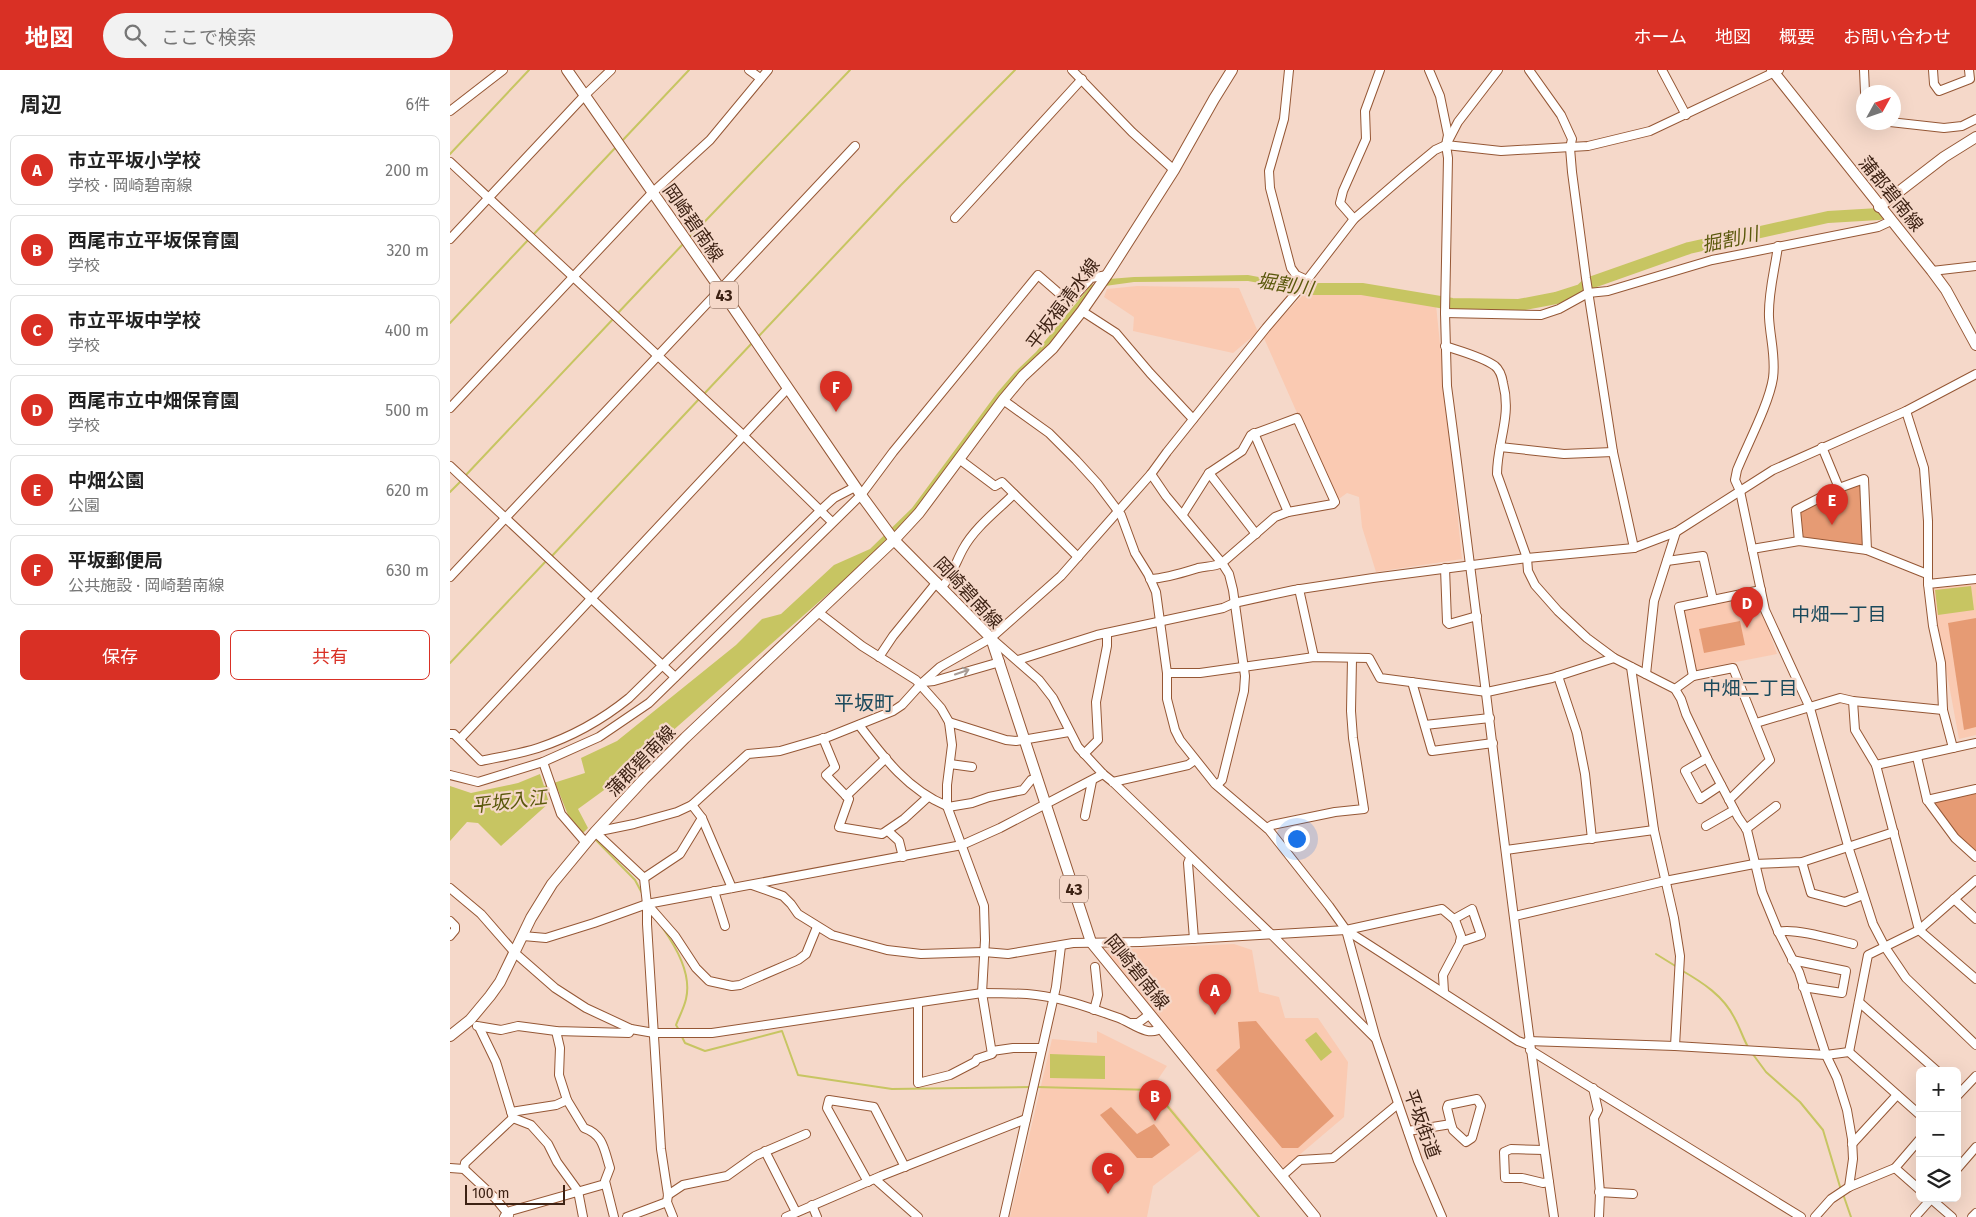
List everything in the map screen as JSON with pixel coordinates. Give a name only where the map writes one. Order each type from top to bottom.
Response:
[{"type":"main road","name":"岡崎碧南線","points":[[567,70],[880,521],[892,537],[991,638],[1091,942],[1315,1217]]},
{"type":"main road","name":"平坂福清水線","points":[[892,537],[919,513],[1003,400],[1023,376],[1053,348],[1082,310],[1107,275],[1174,170],[1232,70]]},
{"type":"main road","name":"蒲郡碧南線","points":[[1775,71],[1946,290],[1976,345]]},
{"type":"main road","points":[[1880,207],[1944,157],[1976,137]]},
{"type":"main road","name":"蒲郡碧南線","points":[[450,1036],[470,1020],[490,996],[552,884],[595,832],[644,778],[818,612],[892,537]]},
{"type":"street","points":[[450,111],[503,70]]},
{"type":"street","points":[[450,239],[584,96],[611,70]]},
{"type":"street","points":[[749,70],[760,78]]},
{"type":"street","points":[[450,408],[652,193],[710,140],[768,70]]},
{"type":"street","points":[[1072,70],[1132,132],[1174,170]]},
{"type":"street","points":[[1289,70],[1284,119],[1269,171],[1270,188],[1291,268],[1296,275],[1307,280]]},
{"type":"street","points":[[1354,219],[1340,203],[1343,191],[1366,139],[1364,111],[1380,70]]},
{"type":"street","points":[[1428,70],[1440,96],[1448,135],[1446,145],[1448,158],[1445,312],[1447,386],[1487,692],[1529,1045],[1554,1217]]},
{"type":"street","points":[[595,832],[643,822],[677,812],[692,804],[748,754],[780,751],[823,738],[898,708],[940,667],[991,638],[1044,592],[1078,557],[1151,474],[1354,219],[1428,156],[1446,145],[1458,122],[1498,70]]},
{"type":"street","points":[[1529,70],[1561,115],[1572,140],[1570,148],[1588,293],[1614,452],[1634,548]]},
{"type":"street","points":[[1662,70],[1686,116]]},
{"type":"street","points":[[1864,70],[1865,85]]},
{"type":"street","points":[[1933,70],[1934,84],[1939,91],[1970,79],[1969,70]]},
{"type":"street","points":[[1446,145],[1501,151],[1588,146],[1650,131],[1686,116],[1775,71]]},
{"type":"street","points":[[955,218],[1082,80]]},
{"type":"street","points":[[1901,123],[1944,128],[1962,126],[1976,119]]},
{"type":"street","points":[[450,577],[659,357],[855,146]]},
{"type":"street","points":[[450,162],[744,436],[832,522]]},
{"type":"street","points":[[1445,312],[1541,315],[1559,309],[1588,293],[1608,291],[1712,260],[1878,227],[1891,220]]},
{"type":"street","points":[[1778,246],[1770,289],[1769,318],[1774,361],[1773,379],[1767,399],[1736,470],[1735,480],[1740,491],[1765,610],[1810,708],[1848,846],[1873,924],[1885,947],[1906,978],[1976,1045]]},
{"type":"street","points":[[1932,271],[1976,266]]},
{"type":"street","points":[[450,775],[478,782],[543,762],[598,737],[649,703],[832,522],[893,452],[1038,275],[1069,302],[1091,278],[1107,275]]},
{"type":"street","points":[[1082,310],[1116,333],[1193,419]]},
{"type":"street","points":[[1445,346],[1498,367],[1507,402],[1497,474],[1527,558],[1528,571],[1535,585],[1558,611],[1596,646],[1614,658],[1675,689],[1721,785],[1746,829],[1762,892],[1778,932],[1804,987],[1826,1055],[1837,1078],[1848,1110],[1853,1159],[1849,1187]]},
{"type":"street","points":[[1018,660],[1108,633],[1223,608],[1234,603],[1299,590],[1446,568],[1634,548],[1676,532],[1773,470],[1906,411],[1976,374]]},
{"type":"street","points":[[460,739],[788,388]]},
{"type":"street","points":[[1003,400],[1048,433],[1076,460],[1097,483],[1118,511],[1135,553],[1156,592],[1167,673],[1168,699],[1175,730],[1195,760],[1217,785],[1267,828],[1330,906],[1346,930],[1518,1041],[1529,1045],[1593,1088],[1801,1217]]},
{"type":"street","points":[[1906,411],[1924,468],[1928,521],[1928,584],[1933,626],[1941,663],[1943,710],[1953,748]]},
{"type":"street","points":[[1150,579],[1167,578],[1201,568],[1214,567],[1222,563],[1276,517],[1288,512],[1335,502],[1297,418],[1251,435],[1242,451],[1209,473],[1182,514]]},
{"type":"street","points":[[1254,433],[1288,512]]},
{"type":"street","points":[[1500,447],[1564,454],[1614,452]]},
{"type":"street","points":[[1822,447],[1839,488]]},
{"type":"street","points":[[959,459],[995,486],[1002,482],[1078,557]]},
{"type":"street","points":[[450,466],[675,677]]},
{"type":"street","points":[[1209,473],[1256,534]]},
{"type":"street","points":[[1151,474],[1166,496],[1229,574],[1244,666],[1244,691],[1222,780],[1217,785]]},
{"type":"street","points":[[1799,541],[1796,510],[1839,488],[1864,479],[1867,550]]},
{"type":"street","points":[[450,734],[454,734],[460,739],[481,761],[537,748],[582,730],[612,712],[629,698],[834,498],[858,491]]},
{"type":"street","points":[[880,657],[893,636],[952,572],[963,548],[972,536],[1014,494]]},
{"type":"street","points":[[1646,674],[1654,601],[1676,532]]},
{"type":"street","points":[[1752,549],[1799,541],[1867,550],[1927,574]]},
{"type":"street","points":[[1667,561],[1703,556],[1713,600]]},
{"type":"street","points":[[1446,568],[1446,622],[1449,624],[1477,616]]},
{"type":"street","points":[[1928,584],[1976,579]]},
{"type":"street","points":[[1299,590],[1314,657]]},
{"type":"street","points":[[1693,676],[1679,607],[1761,590]]},
{"type":"street","points":[[818,612],[862,646],[922,683],[941,708],[948,722],[952,745],[947,807],[984,906],[982,993],[985,1023],[992,1051]]},
{"type":"street","points":[[1084,754],[1098,740],[1096,702],[1108,633]]},
{"type":"street","points":[[991,638],[1018,660],[1047,690],[1069,732],[1084,754],[1103,774],[1271,934],[1376,1039]]},
{"type":"street","points":[[1167,673],[1200,673],[1244,666],[1261,666],[1314,657],[1369,658],[1380,678],[1487,692],[1558,676],[1614,658]]},
{"type":"street","points":[[1267,828],[1272,825],[1322,814],[1364,809],[1353,738],[1351,711],[1352,659]]},
{"type":"street","points":[[922,683],[1000,662]]},
{"type":"street","points":[[1631,667],[1654,830],[1680,956],[1675,1046]]},
{"type":"street","points":[[1675,689],[1693,676],[1733,668],[1770,760],[1729,800]]},
{"type":"street","points":[[1558,676],[1577,732],[1585,774],[1592,839]]},
{"type":"street","points":[[1412,682],[1432,751],[1493,743]]},
{"type":"street","points":[[1756,723],[1840,698],[1943,710]]},
{"type":"street","points":[[1853,701],[1855,730],[1876,765],[1919,930],[1976,979]]},
{"type":"street","points":[[1425,725],[1490,718]]},
{"type":"street","points":[[948,722],[1006,740],[1024,740],[1069,732]]},
{"type":"street","points":[[859,725],[886,758],[911,784],[928,798],[947,807],[1024,790],[1031,780],[1036,778]]},
{"type":"street","points":[[823,738],[835,766],[826,775],[849,799],[839,827],[880,834],[888,830],[928,798]]},
{"type":"street","points":[[1876,765],[1976,743]]},
{"type":"street","points":[[1917,757],[1928,800],[1955,838],[1976,857]]},
{"type":"street","points":[[846,796],[886,758]]},
{"type":"street","points":[[1708,758],[1685,771],[1700,800],[1721,785]]},
{"type":"street","points":[[1113,782],[1188,764],[1195,760]]},
{"type":"street","points":[[543,762],[561,814],[586,843]]},
{"type":"street","points":[[950,764],[972,767]]},
{"type":"street","points":[[523,936],[546,938],[647,904],[962,845],[1103,774]]},
{"type":"street","points":[[1085,816],[1092,781]]},
{"type":"street","points":[[1928,800],[1976,789]]},
{"type":"street","points":[[692,804],[702,818],[732,888]]},
{"type":"street","points":[[1746,829],[1776,806]]},
{"type":"street","points":[[1706,826],[1734,810]]},
{"type":"street","points":[[644,878],[680,854],[702,818]]},
{"type":"street","points":[[888,830],[899,841],[902,857]]},
{"type":"street","points":[[1506,850],[1654,830]]},
{"type":"street","points":[[595,832],[644,878],[660,1149],[668,1199],[673,1217]]},
{"type":"street","points":[[1514,916],[1665,880],[1754,864],[1802,862],[1894,832]]},
{"type":"street","points":[[1190,858],[1188,863],[1194,939]]},
{"type":"street","points":[[1802,862],[1811,893],[1845,902],[1863,895]]},
{"type":"street","points":[[1849,1052],[1868,955],[1919,930],[1976,880]]},
{"type":"street","points":[[752,885],[783,896],[798,914],[832,935],[896,952],[921,954],[984,952],[1008,954],[1073,943],[1141,942],[1346,930],[1442,909],[1454,919],[1461,936],[1460,942],[1443,975],[1444,992]]},
{"type":"street","points":[[450,888],[480,914],[515,953],[555,988],[586,1008],[631,1028],[654,1033],[712,1033],[982,993],[1024,994],[1053,999],[1132,1023],[1147,1032],[1157,1031],[1161,1028]]},
{"type":"street","points":[[714,891],[725,926]]},
{"type":"street","points":[[1954,899],[1976,919]]},
{"type":"street","points":[[647,904],[676,936],[696,968],[709,981],[732,986],[740,985],[798,960],[806,954],[817,927]]},
{"type":"street","points":[[1454,919],[1472,909],[1481,935],[1460,942]]},
{"type":"street","points":[[450,921],[455,926],[455,930],[450,936]]},
{"type":"street","name":"平坂街道","points":[[1346,930],[1376,1039],[1398,1104],[1442,1217]]},
{"type":"street","points":[[1778,932],[1784,930],[1853,944]]},
{"type":"street","points":[[1004,1217],[1053,999],[1062,946]]},
{"type":"street","points":[[1792,960],[1846,970],[1842,993],[1804,987]]},
{"type":"street","points":[[1094,1010],[1098,995],[1095,967]]},
{"type":"street","points":[[1859,1002],[1932,1067]]},
{"type":"street","points":[[918,1003],[918,1083],[950,1075],[975,1062],[977,1059],[992,1054],[992,1051],[1013,1048],[1042,1048]]},
{"type":"street","points":[[1132,1023],[1138,1023],[1150,1014]]},
{"type":"street","points":[[470,1020],[479,1027],[496,1062],[512,1115],[530,1125],[548,1144],[578,1191],[584,1217]]},
{"type":"street","points":[[479,1027],[501,1030],[518,1026],[556,1031],[629,1033],[631,1028]]},
{"type":"street","points":[[556,1031],[560,1048],[559,1075],[567,1100],[584,1128],[593,1131],[602,1141],[610,1168],[605,1184],[614,1217]]},
{"type":"street","points":[[1529,1045],[1675,1046],[1826,1055],[1849,1052],[1917,1112]]},
{"type":"street","points":[[1961,1090],[1976,1076]]},
{"type":"street","points":[[1593,1088],[1598,1110],[1594,1118],[1600,1192],[1599,1217]]},
{"type":"street","points":[[1852,1144],[1897,1095]]},
{"type":"street","points":[[1477,1099],[1481,1106],[1472,1138],[1466,1142],[1453,1130],[1451,1124],[1448,1105],[1477,1099]]},
{"type":"street","points":[[464,1169],[465,1163],[512,1115],[556,1105],[567,1100]]},
{"type":"street","points":[[905,1167],[874,1107],[829,1100],[827,1108],[872,1180],[918,1217]]},
{"type":"street","points":[[1282,1176],[1300,1160],[1334,1158],[1398,1104]]},
{"type":"street","points":[[786,1217],[872,1180],[1026,1119]]},
{"type":"street","points":[[1408,1130],[1451,1124]]},
{"type":"street","points":[[627,1217],[668,1199],[683,1185],[727,1176],[754,1156],[806,1134]]},
{"type":"street","points":[[1815,1217],[1831,1199],[1849,1187],[1895,1168],[1916,1143]]},
{"type":"street","points":[[1961,1164],[1976,1147]]},
{"type":"street","points":[[1544,1150],[1511,1149],[1504,1152],[1505,1178],[1522,1178],[1543,1183],[1549,1182]]},
{"type":"street","points":[[765,1151],[796,1212]]},
{"type":"street","points":[[450,1168],[464,1169],[495,1198],[507,1215],[605,1184]]},
{"type":"street","points":[[1895,1168],[1916,1186]]},
{"type":"street","points":[[1600,1192],[1633,1194]]},
{"type":"street","points":[[1915,1217],[1928,1202]]},
{"type":"street","points":[[1934,1202],[1952,1217]]},
{"type":"street","points":[[812,1205],[817,1217]]},
{"type":"street","points":[[1972,1217],[1976,1213]]},
{"type":"shaded area","points":[[1137,286],[1239,288],[1258,332],[1233,353],[1133,331],[1134,317],[1104,297],[1107,289]]},
{"type":"shaded area","points":[[1303,295],[1365,295],[1436,305],[1462,559],[1376,572],[1362,527],[1359,497],[1347,493],[1336,501],[1263,336]]},
{"type":"shaded area","points":[[1862,483],[1863,546],[1802,538],[1799,512],[1840,491]]},
{"type":"shaded area","points":[[1976,584],[1976,735],[1959,739],[1931,587]]},
{"type":"shaded area","points":[[1759,595],[1761,609],[1777,654],[1695,670],[1684,610]]},
{"type":"shaded area","points":[[1976,618],[1976,727],[1964,730],[1948,623]]},
{"type":"shaded area","points":[[1740,621],[1745,645],[1704,653],[1699,629]]},
{"type":"shaded area","points":[[1976,792],[1976,852],[1958,836],[1934,801]]},
{"type":"shaded area","points":[[1234,944],[1252,950],[1259,992],[1279,997],[1285,1018],[1318,1018],[1348,1062],[1344,1117],[1284,1168],[1105,950]]},
{"type":"shaded area","points":[[1256,1021],[1334,1116],[1298,1148],[1282,1148],[1216,1070],[1240,1048],[1238,1022]]},
{"type":"shaded area","points":[[1097,1031],[1167,1066],[1154,1085],[1203,1148],[1153,1186],[1147,1217],[1010,1217],[1052,1039],[1097,1043]]},
{"type":"shaded area","points":[[1111,1107],[1137,1134],[1154,1124],[1170,1145],[1152,1158],[1137,1158],[1100,1115]]},
{"type":"water","name":"平坂入江","points":[[1248,275],[1295,284],[1292,289],[1248,281],[1134,282],[1105,286],[1040,356],[916,512],[879,549],[611,785],[578,809],[588,828],[583,833],[568,815],[558,790],[546,793],[549,803],[501,846],[478,823],[467,822],[450,841],[450,786],[471,793],[518,783],[540,774],[544,786],[585,773],[581,758],[617,741],[736,645],[762,619],[781,614],[834,565],[870,549],[912,508],[997,393],[1036,352],[1091,285],[1109,279],[1134,277]]},
{"type":"water","points":[[1971,586],[1974,610],[1938,615],[1935,590]]},
{"type":"water","points":[[1316,1032],[1332,1052],[1321,1061],[1305,1040]]},
{"type":"water","points":[[1050,1054],[1105,1056],[1105,1079],[1050,1078]]},
{"type":"waterway","points":[[450,154],[529,70]]},
{"type":"waterway","points":[[622,141],[689,70]]},
{"type":"waterway","points":[[689,238],[850,70]]},
{"type":"waterway","points":[[758,337],[901,185],[1015,70]]},
{"type":"waterway","points":[[532,236],[617,146]]},
{"type":"waterway","name":"堀割川","points":[[1277,283],[1308,289],[1362,289],[1452,304],[1519,305],[1556,298],[1581,290],[1587,284],[1689,248],[1828,217],[1879,214]]},
{"type":"waterway","points":[[450,323],[529,239]]},
{"type":"waterway","points":[[617,314],[684,243]]},
{"type":"waterway","points":[[465,476],[614,318]]},
{"type":"waterway","points":[[703,395],[753,342]]},
{"type":"waterway","points":[[551,557],[700,398]]},
{"type":"waterway","points":[[450,492],[462,480]]},
{"type":"waterway","points":[[450,663],[547,560]]},
{"type":"waterway","points":[[594,838],[635,880],[643,895]]},
{"type":"waterway","points":[[662,927],[682,961],[687,980],[686,999],[676,1025],[679,1030]]},
{"type":"waterway","points":[[1656,954],[1677,967]]},
{"type":"waterway","points":[[1681,970],[1704,985],[1725,1003],[1748,1047]]},
{"type":"waterway","points":[[681,1035],[685,1043],[705,1051],[782,1031],[798,1075],[892,1089],[1031,1087]]},
{"type":"waterway","points":[[1752,1053],[1766,1072],[1800,1102],[1823,1130],[1841,1190]]},
{"type":"waterway","points":[[1036,1087],[1154,1090],[1259,1217]]},
{"type":"waterway","points":[[1843,1194],[1851,1217]]},
{"type":"place","name":"平坂郵便局","points":[[836,412]]},
{"type":"place","name":"中畑公園","points":[[1832,525]]},
{"type":"place","name":"西尾市立中畑保育園","points":[[1747,628]]},
{"type":"place","name":"市立平坂小学校","points":[[1215,1015]]},
{"type":"place","name":"西尾市立平坂保育園","points":[[1155,1121]]},
{"type":"place","name":"市立平坂中学校","points":[[1108,1194]]},
{"type":"district","name":"中畑一丁目","points":[[1839,614]]},
{"type":"district","name":"中畑二丁目","points":[[1750,688]]},
{"type":"district","name":"平坂町","points":[[864,703]]},
{"type":"water label","name":"掘割川","points":[[1730,239]]}]
